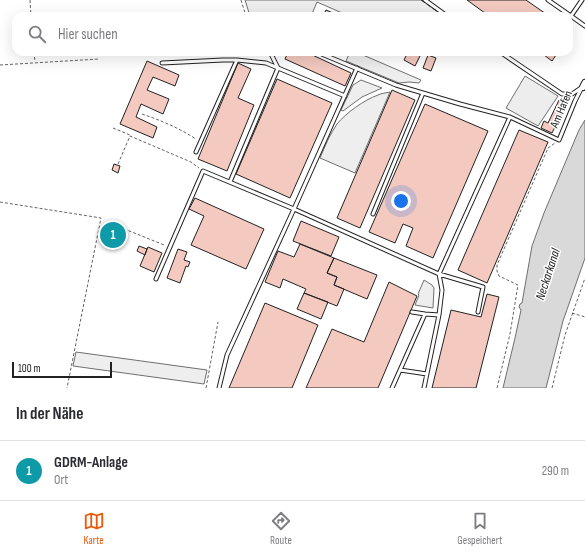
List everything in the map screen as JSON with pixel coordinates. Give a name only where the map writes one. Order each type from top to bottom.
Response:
[{"type":"lane","points":[[425,0],[442,12]]},
{"type":"lane","points":[[548,0],[565,12]]},
{"type":"lane","points":[[573,13],[582,0]]},
{"type":"lane","points":[[573,17],[585,26]]},
{"type":"lane","points":[[230,182],[278,68],[272,56]]},
{"type":"lane","points":[[327,56],[396,85],[510,117],[560,140]]},
{"type":"lane","name":"Am Hafen","points":[[506,56],[562,94],[572,94],[584,85]]},
{"type":"lane","points":[[196,152],[237,60]]},
{"type":"lane","points":[[162,63],[237,60],[266,63],[346,96]]},
{"type":"lane","points":[[219,388],[226,355],[346,96],[357,68]]},
{"type":"lane","name":"Am Hafen","points":[[560,140],[575,101],[584,85]]},
{"type":"lane","points":[[373,214],[423,93]]},
{"type":"lane","points":[[424,388],[439,315],[442,290],[439,274],[510,117]]},
{"type":"lane","points":[[156,279],[203,170],[439,274],[483,287],[478,312]]},
{"type":"lane","points":[[412,312],[439,315]]},
{"type":"lane","points":[[392,388],[426,314]]},
{"type":"lane","points":[[400,370],[427,374]]},
{"type":"path","points":[[30,0],[31,12]]},
{"type":"path","points":[[241,0],[245,12]]},
{"type":"path","points":[[34,56],[35,62]]},
{"type":"path","points":[[0,65],[99,59]]},
{"type":"path","points":[[142,114],[175,128],[200,142]]},
{"type":"path","points":[[113,128],[191,162],[203,170]]},
{"type":"path","points":[[118,164],[130,136]]},
{"type":"path","points":[[498,388],[510,334],[518,285],[499,276],[497,265],[548,148],[560,140]]},
{"type":"path","points":[[0,202],[101,218],[67,388]]},
{"type":"path","points":[[117,240],[122,228],[170,248]]},
{"type":"path","points":[[552,388],[565,335],[585,278]]},
{"type":"path","points":[[572,313],[585,317]]},
{"type":"path","points":[[206,388],[218,322]]},
{"type":"shaded area","points":[[245,0],[425,0],[442,12],[340,12],[317,2],[313,12],[249,12]]},
{"type":"shaded area","points":[[348,56],[365,56],[421,80],[419,83],[399,83],[346,61]]},
{"type":"shaded area","points":[[525,76],[558,96],[538,126],[506,108]]},
{"type":"shaded area","points":[[361,80],[382,88],[362,97],[343,111],[341,110],[353,85]]},
{"type":"shaded area","points":[[390,92],[355,173],[320,158],[334,128],[345,116],[367,100],[380,94]]},
{"type":"shaded area","points":[[424,280],[434,288],[433,308],[415,305]]},
{"type":"shaded area","points":[[76,352],[207,370],[204,384],[73,366]]},
{"type":"water","name":"Neckarkanal","points":[[585,120],[585,258],[563,321],[546,388],[503,388],[521,310],[519,307],[522,303],[532,246],[544,213],[579,130]]},
{"type":"building","points":[[467,0],[526,0],[543,12],[484,12]]},
{"type":"building","points":[[286,56],[315,56],[351,73],[345,86],[285,59]]},
{"type":"building","points":[[406,56],[420,56],[415,66],[404,60]]},
{"type":"building","points":[[428,56],[436,58],[431,71],[423,68]]},
{"type":"building","points":[[545,56],[555,56],[552,61]]},
{"type":"building","points":[[147,61],[179,75],[175,86],[153,77],[147,90],[169,99],[163,114],[141,104],[136,117],[157,127],[153,138],[120,124]]},
{"type":"building","points":[[238,63],[251,69],[238,98],[254,105],[227,171],[198,159]]},
{"type":"building","points":[[277,79],[332,103],[290,198],[236,174]]},
{"type":"building","points":[[392,90],[415,100],[360,228],[337,218]]},
{"type":"building","points":[[559,100],[567,103],[552,133],[541,128],[544,121],[548,123]]},
{"type":"building","points":[[425,104],[488,131],[433,258],[406,246],[413,228],[403,224],[395,243],[369,232]]},
{"type":"building","points":[[519,130],[548,142],[487,283],[458,270]]},
{"type":"building","points":[[114,164],[120,166],[118,173],[112,170]]},
{"type":"building","points":[[195,198],[264,229],[246,269],[191,245],[204,216],[189,209]]},
{"type":"building","points":[[301,221],[339,237],[331,256],[293,241]]},
{"type":"building","points":[[109,230],[118,234],[114,241],[111,240],[112,236],[107,234]]},
{"type":"building","points":[[300,244],[334,258],[327,273],[337,277],[334,285],[344,289],[337,306],[304,293],[306,289],[283,279],[280,288],[265,282],[278,251],[294,257]]},
{"type":"building","points":[[139,246],[147,249],[145,255],[137,251]]},
{"type":"building","points":[[148,247],[162,253],[154,272],[140,266]]},
{"type":"building","points":[[178,249],[187,252],[184,260],[190,262],[188,267],[186,266],[180,283],[167,278]]},
{"type":"building","points":[[334,258],[377,275],[367,299],[334,285],[337,277],[327,273]]},
{"type":"building","points":[[389,282],[417,296],[378,388],[306,388],[332,329],[364,342]]},
{"type":"building","points":[[304,293],[328,302],[321,319],[297,309]]},
{"type":"building","points":[[487,294],[499,297],[476,388],[432,388],[451,310],[481,317]]},
{"type":"building","points":[[265,303],[318,325],[292,388],[229,388]]},
{"type":"fence","points":[[421,0],[438,12]]},
{"type":"place","name":"GDRM-Anlage","points":[[113,235]]}]
